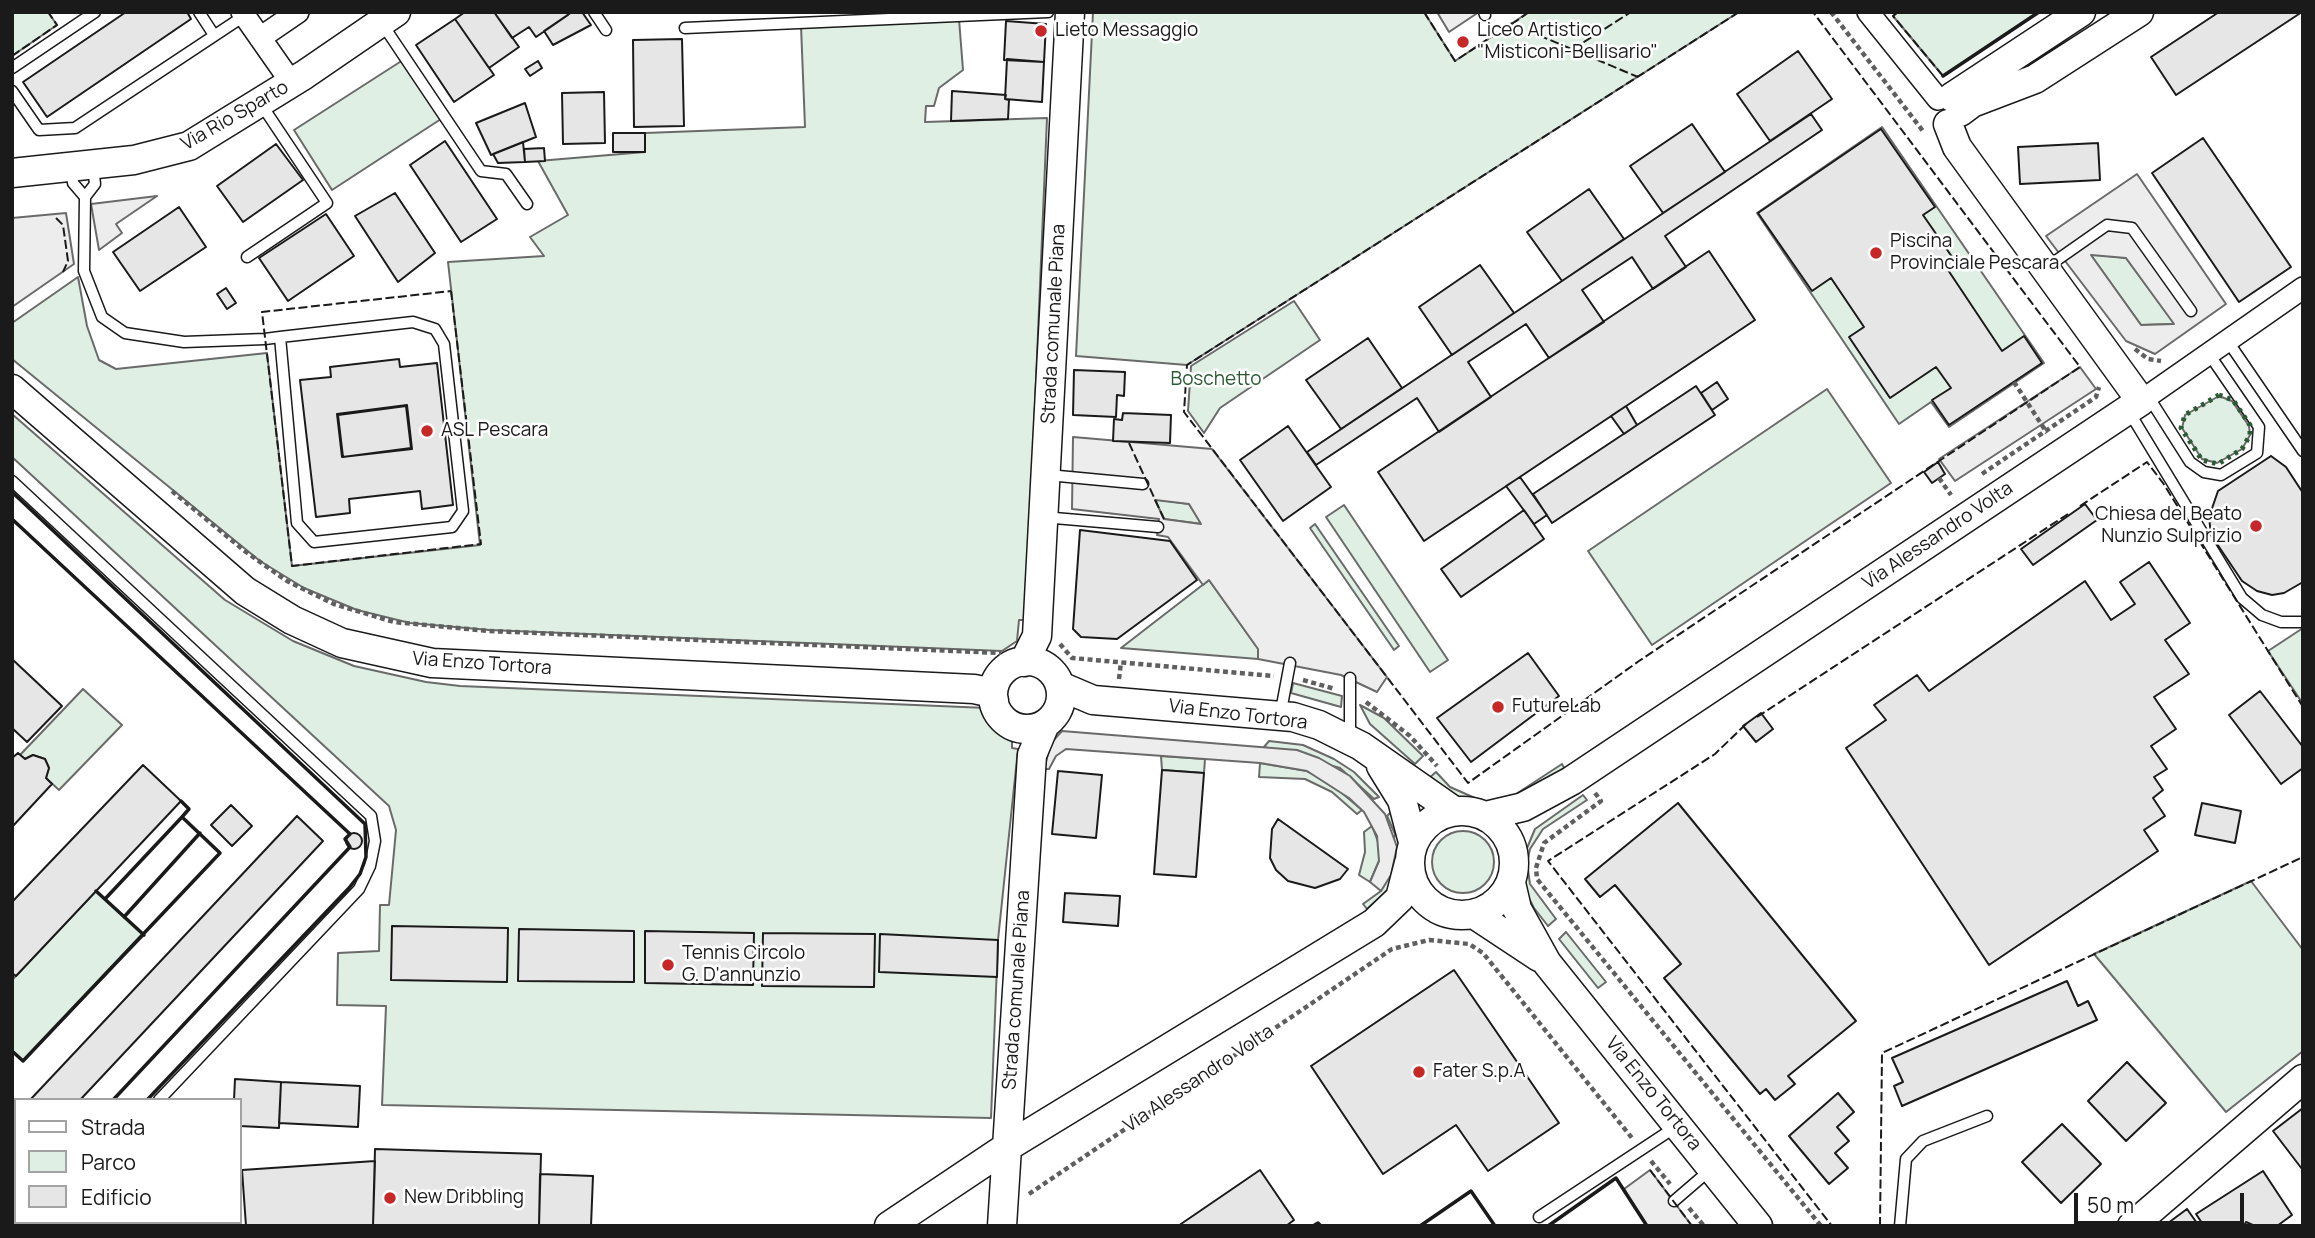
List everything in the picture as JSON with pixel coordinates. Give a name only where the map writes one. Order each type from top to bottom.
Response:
[{"type":"street","points":[[260,38],[298,12]]},
{"type":"street","name":"Strada comunale Piana","points":[[1002,1226],[1038,690],[1037,636],[1070,12]]},
{"type":"street","points":[[1868,12],[1949,108],[1957,147],[2139,402]]},
{"type":"street","points":[[1949,108],[2081,12]]},
{"type":"street","points":[[1949,108],[1972,103],[2035,79],[2139,12]]},
{"type":"street","points":[[243,14],[291,82]]},
{"type":"street","name":"Via Rio Sparto","points":[[12,173],[162,155],[189,146],[388,17]]},
{"type":"street","name":"Via Alessandro Volta","points":[[1513,870],[1531,823],[1582,785],[2303,288]]},
{"type":"street","name":"Via Enzo Tortora","points":[[12,389],[245,591],[292,621],[342,643],[432,663],[985,691],[997,688]]},
{"type":"street","points":[[1010,666],[1038,690],[1005,720],[997,688],[1010,666]]},
{"type":"street","name":"Via Enzo Tortora","points":[[1038,690],[1093,699],[1280,716],[1319,725],[1350,738],[1454,811]]},
{"type":"street","name":"Via Enzo Tortora","points":[[1373,756],[1402,800],[1411,853]]},
{"type":"street","name":"Via Alessandro Volta","points":[[1485,816],[1523,807],[1582,785]]},
{"type":"street","points":[[1454,811],[1485,816],[1505,832],[1513,870],[1502,897],[1490,908],[1474,914],[1449,914],[1438,909],[1417,890],[1411,853],[1423,827],[1437,816],[1454,811]]},
{"type":"street","name":"Via Alessandro Volta","points":[[889,1226],[1007,1147],[1374,923],[1400,898],[1411,853]]},
{"type":"street","name":"Via Enzo Tortora","points":[[1513,870],[1517,909],[1547,963],[1758,1226]]},
{"type":"street","name":"Via Alessandro Volta","points":[[1374,923],[1438,909]]},
{"type":"street","name":"Via Enzo Tortora","points":[[1474,914],[1505,932],[1547,963]]},
{"type":"street","points":[[2132,1226],[2303,1079]]},
{"type":"lane","points":[[12,68],[95,12]]},
{"type":"lane","points":[[200,12],[215,35]]},
{"type":"lane","points":[[594,12],[606,30]]},
{"type":"lane","points":[[684,28],[1048,12]]},
{"type":"lane","points":[[12,92],[39,130],[75,128],[243,14]]},
{"type":"lane","points":[[388,17],[481,171],[506,174],[527,204]]},
{"type":"lane","points":[[247,257],[327,203],[260,102]]},
{"type":"lane","points":[[85,197],[73,183],[83,166],[95,184],[85,197],[84,271],[102,317],[125,333],[184,342],[280,337],[413,322],[435,329],[444,344],[463,510],[452,527],[314,542],[297,523],[280,337]]},
{"type":"lane","points":[[2045,269],[2107,225],[2132,228],[2191,311]]},
{"type":"lane","points":[[2227,340],[2303,451]]},
{"type":"lane","points":[[2139,402],[2190,462],[2204,471],[2221,475],[2257,453],[2259,427],[2208,354]]},
{"type":"lane","points":[[2139,402],[2242,598],[2262,615],[2281,622],[2303,622]]},
{"type":"lane","points":[[1045,475],[1143,484]]},
{"type":"lane","points":[[12,481],[371,816],[375,841],[370,866],[359,889],[161,1098]]},
{"type":"lane","points":[[1043,517],[1158,527]]},
{"type":"lane","points":[[1280,716],[1290,663]]},
{"type":"lane","points":[[1350,678],[1350,738]]},
{"type":"lane","points":[[1900,1226],[1906,1159],[1923,1141],[1987,1116]]},
{"type":"lane","points":[[1539,1217],[1678,1126]]},
{"type":"lane","points":[[1676,1199],[1712,1168]]},
{"type":"path","points":[[2014,382],[2061,454]]},
{"type":"path","points":[[1939,478],[1951,495]]},
{"type":"path","points":[[167,487],[252,557],[287,581],[334,604],[394,622],[489,631],[1003,653],[1038,690]]},
{"type":"path","points":[[1582,785],[1601,801],[1544,843],[1535,868],[1538,879],[1821,1226]]},
{"type":"path","name":"Via Alessandro Volta","points":[[1004,1188],[1022,1198],[1392,949],[1429,940],[1469,944],[1483,953],[1642,1150]]},
{"type":"path","points":[[1642,1150],[1676,1199],[1704,1226]]},
{"type":"green space","points":[[12,12],[48,12],[57,25],[12,56]]},
{"type":"green space","points":[[1093,12],[1424,12],[1455,61],[1529,12],[1739,12],[1187,365],[1076,356]]},
{"type":"green space","points":[[1898,12],[2039,12],[1943,76],[1893,16]]},
{"type":"green space","points":[[959,19],[963,70],[939,88],[934,106],[926,106],[925,122],[1047,118],[1026,620],[1019,620],[1017,641],[1002,651],[489,630],[410,623],[357,610],[304,588],[260,561],[12,359],[12,323],[78,277],[87,326],[99,360],[116,369],[267,353],[292,566],[480,545],[448,262],[544,256],[530,237],[568,215],[538,161],[645,152],[645,133],[805,127],[801,26]]},
{"type":"green space","points":[[403,60],[441,119],[332,190],[294,130]]},
{"type":"green space","name":"Piscina Provinciale Pescara","points":[[1882,127],[2044,363],[1949,427],[1931,402],[1899,424],[1757,213]]},
{"type":"green space","points":[[2090,254],[2126,258],[2175,324],[2141,325]]},
{"type":"green space","name":"Boschetto","points":[[1294,301],[1320,340],[1220,408],[1204,433],[1188,411],[1191,366]]},
{"type":"green space","points":[[1827,389],[1891,483],[1652,645],[1588,551]]},
{"type":"green space","points":[[2219,396],[2232,401],[2249,426],[2250,435],[2242,449],[2217,463],[2202,459],[2182,428],[2185,415]]},
{"type":"green space","points":[[12,414],[225,600],[293,641],[354,666],[426,682],[460,686],[987,708],[1000,727],[1012,735],[1012,748],[1018,749],[998,940],[991,1118],[382,1105],[386,1006],[337,1005],[338,953],[379,951],[380,905],[389,905],[396,830],[389,806],[12,457]]},
{"type":"green space","points":[[1154,499],[1189,504],[1202,524],[1164,519]]},
{"type":"green space","points":[[1344,505],[1448,660],[1430,672],[1326,517]]},
{"type":"green space","points":[[1315,524],[1399,646],[1394,650],[1310,528]]},
{"type":"green space","points":[[1209,580],[1259,650],[1258,659],[1121,648]]},
{"type":"green space","points":[[2303,628],[2303,704],[2268,651]]},
{"type":"green space","points":[[1293,683],[1342,696],[1341,707],[1291,693]]},
{"type":"green space","points":[[83,689],[122,725],[59,790],[46,778],[49,768],[45,759],[33,755],[25,759],[20,755]]},
{"type":"green space","points":[[1360,705],[1384,718],[1423,756],[1415,764],[1370,724]]},
{"type":"green space","points":[[1269,741],[1303,745],[1334,759],[1354,772],[1379,797],[1374,799],[1340,768],[1264,747]]},
{"type":"green space","points":[[1161,756],[1205,759],[1204,773],[1162,770]]},
{"type":"green space","points":[[1260,763],[1307,771],[1330,783],[1362,810],[1357,814],[1332,792],[1305,779],[1259,777]]},
{"type":"green space","points":[[1562,764],[1566,771],[1525,799],[1482,808],[1462,803],[1428,779],[1436,772],[1450,787],[1484,802],[1510,798]]},
{"type":"green space","points":[[1583,795],[1587,800],[1543,829],[1530,849],[1527,863],[1530,884],[1556,919],[1548,926],[1534,908],[1521,883],[1522,860],[1535,829]]},
{"type":"green space","points":[[1391,812],[1402,849],[1401,858],[1388,890],[1367,909],[1363,904],[1381,891],[1395,834],[1387,816]]},
{"type":"green space","points":[[1372,826],[1380,847],[1379,861],[1370,882],[1359,875],[1365,852],[1364,832]]},
{"type":"green space","points":[[1463,831],[1475,833],[1485,840],[1492,850],[1492,874],[1485,884],[1475,891],[1463,893],[1451,891],[1441,884],[1434,874],[1432,862],[1434,850],[1441,840],[1451,833]]},
{"type":"green space","points":[[2251,881],[2303,950],[2303,1051],[2226,1112],[2094,954]]},
{"type":"green space","points":[[96,891],[144,935],[23,1061],[12,1051],[12,980]]},
{"type":"green space","points":[[1566,932],[1606,982],[1598,988],[1559,939]]},
{"type":"shaded area","points":[[1437,12],[1479,12],[1449,32]]},
{"type":"shaded area","points":[[2137,174],[2226,304],[2155,354],[2126,341],[2046,236]],"holes":[[[2091,255],[2126,258],[2174,324],[2141,325]]]},
{"type":"shaded area","points":[[157,196],[116,224],[122,233],[99,250],[91,204]]},
{"type":"shaded area","points":[[66,213],[74,264],[12,307],[12,218]]},
{"type":"shaded area","points":[[2080,367],[2096,389],[1955,481],[1939,459]]},
{"type":"shaded area","points":[[1073,437],[1212,449],[1387,677],[1377,692],[1341,675],[1258,659],[1258,649],[1209,580],[1203,585],[1168,537],[1157,535],[1159,519],[1072,509]],"holes":[[[1155,500],[1189,504],[1201,524],[1164,519]]]},
{"type":"shaded area","points":[[1062,731],[1297,750],[1319,758],[1350,776],[1385,814],[1397,847],[1391,875],[1381,891],[1370,882],[1379,861],[1377,836],[1364,812],[1349,798],[1307,771],[1260,763],[1066,749],[1056,756],[1049,769],[1044,769],[1051,743]]},
{"type":"shaded area","points":[[1650,1170],[1692,1226],[1647,1226],[1624,1189]]},
{"type":"building","points":[[126,12],[187,12],[191,19],[47,117],[23,82]]},
{"type":"building","points":[[465,12],[494,12],[519,47],[489,68],[455,19]]},
{"type":"building","points":[[494,12],[567,12],[568,15],[536,37],[529,27],[512,38]]},
{"type":"building","points":[[572,12],[582,12],[591,25],[553,45],[544,31]]},
{"type":"building","points":[[2219,12],[2302,12],[2176,95],[2151,57]]},
{"type":"building","points":[[455,19],[494,75],[454,102],[416,45]]},
{"type":"building","points":[[1006,21],[1046,24],[1044,62],[1004,60]]},
{"type":"building","points":[[682,39],[684,126],[634,127],[633,40]]},
{"type":"building","points":[[1798,51],[1832,99],[1770,141],[1737,94]]},
{"type":"building","points":[[1007,59],[1044,62],[1042,102],[1005,99]]},
{"type":"building","points":[[538,61],[542,68],[530,76],[525,69]]},
{"type":"building","points":[[952,91],[1006,95],[1005,99],[1009,100],[1008,119],[951,121]]},
{"type":"building","points":[[604,92],[605,143],[563,144],[562,93]]},
{"type":"building","points":[[525,103],[536,137],[491,155],[476,123]]},
{"type":"building","points":[[1811,114],[1822,130],[1665,236],[1686,267],[1653,289],[1632,257],[1582,290],[1604,322],[1549,358],[1526,324],[1468,362],[1491,397],[1439,432],[1417,398],[1316,465],[1307,452]]},
{"type":"building","points":[[1692,124],[1725,172],[1663,213],[1630,166]]},
{"type":"building","name":"Piscina Provinciale Pescara","points":[[1881,129],[1935,207],[1923,215],[1957,264],[1948,270],[2002,351],[2024,336],[2042,363],[1949,425],[1932,400],[1951,388],[1936,367],[1890,398],[1849,337],[1864,327],[1831,278],[1812,291],[1758,213]]},
{"type":"building","points":[[613,133],[645,133],[645,152],[613,152]]},
{"type":"building","points":[[2203,138],[2291,267],[2239,302],[2152,173]]},
{"type":"building","points":[[445,141],[497,219],[461,242],[410,165]]},
{"type":"building","points":[[523,142],[525,162],[498,163],[493,154]]},
{"type":"building","points":[[2098,143],[2100,180],[2020,184],[2018,147]]},
{"type":"building","points":[[276,144],[303,180],[243,222],[217,186]]},
{"type":"building","points":[[544,148],[545,161],[525,162],[524,149]]},
{"type":"building","points":[[1589,189],[1624,239],[1562,281],[1527,232]]},
{"type":"building","points":[[395,193],[435,253],[398,282],[355,216]]},
{"type":"building","points":[[179,207],[206,247],[140,291],[113,252]]},
{"type":"building","points":[[326,214],[354,256],[288,301],[259,258]]},
{"type":"building","points":[[1709,251],[1755,320],[1424,541],[1378,472]]},
{"type":"building","points":[[1480,265],[1514,313],[1452,355],[1419,307]]},
{"type":"building","points":[[226,288],[236,303],[227,309],[217,294]]},
{"type":"building","points":[[1368,338],[1402,388],[1341,429],[1306,380]]},
{"type":"building","name":"ASL Pescara","points":[[399,359],[400,367],[437,363],[453,505],[422,509],[420,491],[349,499],[350,513],[316,517],[300,380],[331,377],[330,367]],"holes":[[[406,406],[411,448],[343,457],[338,415]]]},
{"type":"building","points":[[1074,370],[1125,372],[1124,396],[1117,395],[1116,417],[1073,415]]},
{"type":"building","points":[[1717,382],[1728,399],[1712,410],[1701,393]]},
{"type":"building","points":[[1696,386],[1715,415],[1552,523],[1533,494]]},
{"type":"building","points":[[407,405],[412,449],[342,457],[337,414]]},
{"type":"building","points":[[1626,406],[1637,425],[1624,434],[1611,416]]},
{"type":"building","points":[[1123,413],[1171,415],[1170,443],[1113,441],[1114,419],[1122,420]]},
{"type":"building","points":[[1288,426],[1331,487],[1283,521],[1240,460]]},
{"type":"building","name":"Chiesa del Beato Nunzio Sulprizio","points":[[2271,456],[2286,467],[2303,493],[2303,582],[2284,593],[2272,595],[2257,591],[2242,581],[2211,535],[2209,517],[2218,491]]},
{"type":"building","points":[[1938,462],[1945,474],[1932,483],[1924,472]]},
{"type":"building","points":[[1520,477],[1547,515],[1534,524],[1506,486]]},
{"type":"building","points":[[2085,504],[2097,520],[2033,565],[2021,549]]},
{"type":"building","points":[[1524,510],[1544,539],[1461,597],[1441,569]]},
{"type":"building","points":[[1080,530],[1170,541],[1197,580],[1117,639],[1081,637],[1073,629]]},
{"type":"building","points":[[2149,562],[2190,623],[2165,640],[2189,674],[2154,697],[2176,729],[2151,746],[2167,769],[2154,777],[2163,790],[2153,798],[2165,816],[2144,830],[2158,851],[1989,965],[1846,748],[1886,720],[1874,705],[1917,675],[1929,691],[2085,581],[2111,620],[2135,604],[2120,582]]},
{"type":"building","name":"FutureLab","points":[[1528,653],[1559,696],[1471,762],[1437,718]]},
{"type":"building","points":[[12,659],[62,706],[27,742],[12,728]]},
{"type":"building","points":[[2260,691],[2303,747],[2303,768],[2281,784],[2229,715]]},
{"type":"building","points":[[1761,713],[1773,729],[1756,742],[1743,726]]},
{"type":"building","points":[[18,753],[25,759],[33,755],[45,759],[49,768],[46,778],[52,784],[12,827],[12,758]]},
{"type":"building","points":[[143,765],[181,801],[16,976],[12,973],[12,902]]},
{"type":"building","points":[[1162,770],[1204,773],[1196,877],[1154,874]]},
{"type":"building","points":[[1058,771],[1102,775],[1096,838],[1052,834]]},
{"type":"building","points":[[1678,803],[1856,1021],[1788,1076],[1795,1084],[1775,1100],[1766,1089],[1760,1094],[1664,978],[1681,964],[1615,885],[1600,897],[1585,879]]},
{"type":"building","points":[[2202,803],[2241,811],[2235,843],[2195,835]]},
{"type":"building","points":[[231,805],[252,826],[232,846],[211,825]]},
{"type":"building","points":[[297,816],[323,841],[82,1098],[32,1098]]},
{"type":"building","points":[[1278,819],[1348,869],[1340,879],[1315,888],[1288,881],[1276,870],[1270,858],[1272,829]]},
{"type":"building","points":[[351,833],[357,833],[362,841],[360,847],[351,849],[346,844],[346,838]]},
{"type":"building","points":[[1065,893],[1120,896],[1118,926],[1063,922]]},
{"type":"building","points":[[392,926],[508,928],[507,982],[391,980]]},
{"type":"building","points":[[519,929],[634,931],[634,982],[518,981]]},
{"type":"building","points":[[645,931],[754,933],[753,985],[645,983]]},
{"type":"building","points":[[763,933],[875,934],[874,987],[762,986]]},
{"type":"building","points":[[880,934],[998,940],[997,977],[879,972]]},
{"type":"building","name":"Fater S.p.A","points":[[1454,970],[1559,1123],[1488,1171],[1456,1125],[1383,1174],[1311,1066]]},
{"type":"building","points":[[2067,981],[2078,1006],[2088,1001],[2097,1020],[1902,1106],[1894,1086],[1903,1082],[1892,1058]]},
{"type":"building","points":[[2127,1062],[2166,1103],[2126,1141],[2088,1101]]},
{"type":"building","points":[[235,1079],[281,1082],[279,1128],[242,1126],[242,1098],[234,1098]]},
{"type":"building","points":[[281,1082],[360,1086],[358,1127],[279,1123]]},
{"type":"building","points":[[1838,1093],[1854,1112],[1837,1127],[1849,1141],[1835,1153],[1848,1168],[1829,1184],[1789,1136]]},
{"type":"building","points":[[2303,1108],[2303,1168],[2302,1169],[2273,1131]]},
{"type":"building","points":[[14,1117],[12,1172],[12,1119]]},
{"type":"building","points":[[2062,1124],[2101,1164],[2061,1203],[2022,1162]]},
{"type":"building","points":[[375,1149],[541,1154],[539,1226],[373,1226]]},
{"type":"building","points":[[375,1161],[373,1226],[246,1226],[242,1170]]},
{"type":"building","points":[[1260,1170],[1294,1220],[1286,1226],[1178,1226]]},
{"type":"building","points":[[2263,1171],[2292,1215],[2277,1226],[2255,1226],[2246,1222],[2244,1226],[2204,1226],[2196,1214]]},
{"type":"building","points":[[540,1174],[593,1176],[591,1226],[539,1225]]},
{"type":"building","points":[[2187,1209],[2199,1226],[2164,1226]]},
{"type":"hedge","points":[[2219,395],[2233,400],[2250,425],[2250,435],[2242,449],[2218,464],[2202,460],[2181,428],[2185,415],[2219,395]]},
{"type":"fence","points":[[12,56],[57,25],[48,12]]},
{"type":"fence","points":[[1424,12],[1455,61],[1512,23]]},
{"type":"fence","points":[[1529,12],[1512,24],[1638,77]]},
{"type":"fence","points":[[1573,49],[1631,12]]},
{"type":"fence","points":[[1739,12],[1187,365],[1184,412],[1468,783],[1639,661],[2080,367],[1813,12]]},
{"type":"fence","points":[[1898,12],[1893,16],[1943,76]]},
{"type":"fence","points":[[56,218],[63,225],[68,261],[63,272]]},
{"type":"fence","points":[[451,291],[481,544],[292,566],[262,312],[451,291]]},
{"type":"fence","points":[[1129,443],[1164,519]]},
{"type":"fence","points":[[2080,506],[2147,462],[2163,483],[2303,707]]},
{"type":"fence","points":[[1757,717],[2068,514]]},
{"type":"fence","points":[[1746,724],[1715,754],[1548,861],[1832,1226]]},
{"type":"fence","points":[[1880,1226],[1882,1053],[2303,857]]},
{"type":"fence","points":[[1650,1170],[1692,1226]]},
{"type":"wall","points":[[1943,76],[2039,12]]},
{"type":"wall","points":[[12,492],[365,824],[366,857],[360,874],[349,888],[149,1098]]},
{"type":"wall","points":[[12,519],[350,834],[345,839],[350,847],[115,1098]]},
{"type":"wall","points":[[12,1051],[23,1061],[220,853],[182,817],[189,809],[181,801]]},
{"type":"wall","points":[[105,899],[182,817]]},
{"type":"wall","points":[[124,917],[200,833]]},
{"type":"wall","points":[[96,891],[144,935]]},
{"type":"wall","points":[[1548,1226],[1616,1178],[1647,1226]]},
{"type":"wall","points":[[1420,1226],[1471,1191],[1495,1226]]},
{"type":"wall","points":[[1313,1226],[1318,1223],[1321,1226]]},
{"type":"place","name":"Lieto Messaggio","points":[[1041,31]]},
{"type":"place","name":"Liceo Artistico \"Misticoni-Bellisario\"","points":[[1463,42]]},
{"type":"place","name":"Piscina Provinciale Pescara","points":[[1876,253]]},
{"type":"place","name":"ASL Pescara","points":[[427,431]]},
{"type":"place","name":"Chiesa del Beato Nunzio Sulprizio","points":[[2256,526]]},
{"type":"place","name":"FutureLab","points":[[1498,707]]},
{"type":"place","name":"Tennis Circolo G. D'annunzio","points":[[668,965]]},
{"type":"place","name":"Fater S.p.A","points":[[1419,1072]]},
{"type":"place","name":"New Dribbling","points":[[390,1198]]}]
